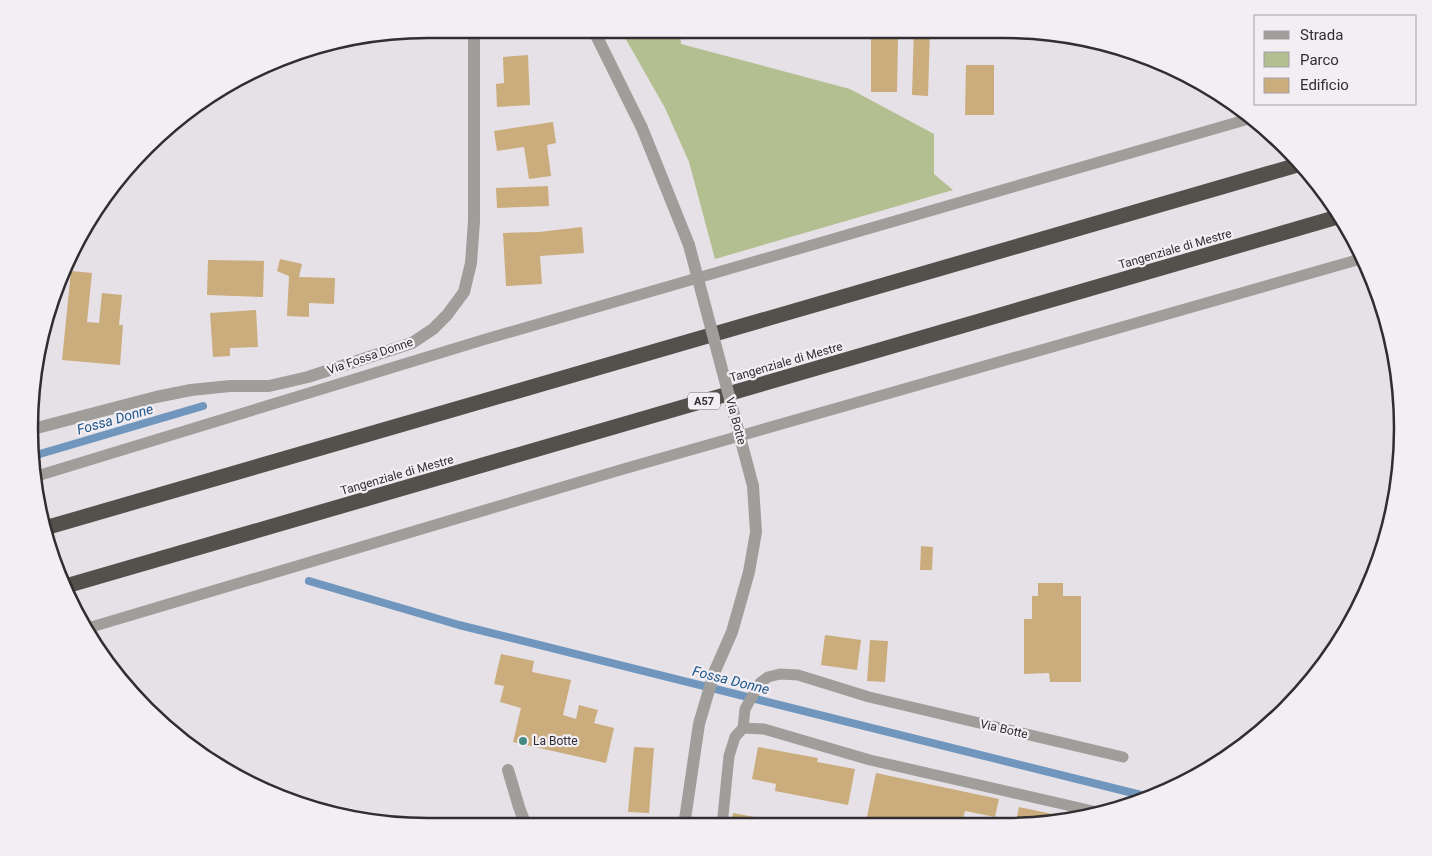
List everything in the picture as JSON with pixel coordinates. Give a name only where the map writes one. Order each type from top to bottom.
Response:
[{"type":"highway","points":[[50,526],[1293,166]]},
{"type":"highway","name":"Tangenziale di Mestre","points":[[71,585],[1333,218]]},
{"type":"street","name":"Via Fossa Donne","points":[[38,428],[156,397],[191,390],[230,386],[269,386],[308,377],[412,343],[433,330],[464,292],[471,263],[474,221],[474,38]]},
{"type":"street","name":"Via Botte","points":[[597,38],[642,128],[689,245],[753,486],[756,532],[749,572],[732,632],[714,673],[698,724],[685,818]]},
{"type":"street","points":[[508,770],[523,818]]},
{"type":"lane","points":[[41,475],[486,339],[1245,120]]},
{"type":"lane","points":[[92,627],[620,470],[1356,260]]},
{"type":"lane","name":"Via Botte","points":[[723,818],[729,756],[735,737],[743,728],[745,709],[760,683],[768,677],[780,674],[798,676],[869,697],[1123,757]]},
{"type":"lane","points":[[743,728],[764,729],[870,760],[1086,809]]},
{"type":"green space","points":[[625,38],[681,38],[681,44],[850,89],[934,134],[934,174],[953,190],[715,259],[689,162],[665,108]]},
{"type":"building","points":[[898,38],[897,92],[871,92],[871,39],[867,39]]},
{"type":"building","points":[[914,38],[930,38],[928,96],[912,95]]},
{"type":"building","points":[[528,55],[530,105],[497,107],[496,84],[504,83],[503,57]]},
{"type":"building","points":[[966,65],[994,65],[994,115],[965,115]]},
{"type":"building","points":[[553,122],[556,143],[547,145],[551,176],[529,179],[524,147],[497,151],[494,131]]},
{"type":"building","points":[[548,186],[549,206],[497,208],[496,188]]},
{"type":"building","points":[[582,227],[584,253],[540,256],[542,284],[506,286],[503,233],[539,232]]},
{"type":"building","points":[[280,259],[302,264],[299,277],[335,278],[334,304],[309,303],[309,317],[287,316],[289,276],[277,271]]},
{"type":"building","points":[[208,260],[264,261],[263,297],[207,295]]},
{"type":"building","points":[[71,271],[92,273],[87,322],[99,323],[102,293],[122,295],[119,325],[123,325],[120,365],[62,360]]},
{"type":"building","points":[[256,310],[258,347],[230,348],[230,356],[213,357],[210,313]]},
{"type":"building","points":[[921,546],[933,547],[932,570],[920,570]]},
{"type":"building","points":[[1038,583],[1063,583],[1063,596],[1081,596],[1081,682],[1050,682],[1049,673],[1024,674],[1024,619],[1032,619],[1032,596],[1038,596]]},
{"type":"building","points":[[825,635],[861,640],[857,670],[821,665]]},
{"type":"building","points":[[870,640],[888,641],[885,682],[867,681]]},
{"type":"building","points":[[501,654],[534,661],[532,672],[571,680],[563,715],[576,719],[579,705],[598,710],[594,723],[614,728],[606,763],[513,742],[521,708],[500,702],[504,686],[494,684]]},
{"type":"building","points":[[634,747],[654,748],[649,813],[628,812]]},
{"type":"building","points":[[758,747],[818,758],[817,762],[855,769],[848,805],[775,791],[776,784],[752,779]]},
{"type":"building","points":[[876,773],[999,799],[995,817],[965,811],[963,818],[867,817]]},
{"type":"building","points":[[1019,807],[1056,815],[1030,818],[1017,818]]},
{"type":"building","points":[[733,813],[760,818],[732,818]]},
{"type":"waterway","name":"Fossa Donne","points":[[38,455],[203,406]]},
{"type":"waterway","name":"Fossa Donne","points":[[309,581],[459,625],[1139,794]]},
{"type":"place","name":"La Botte","points":[[523,741]]}]
